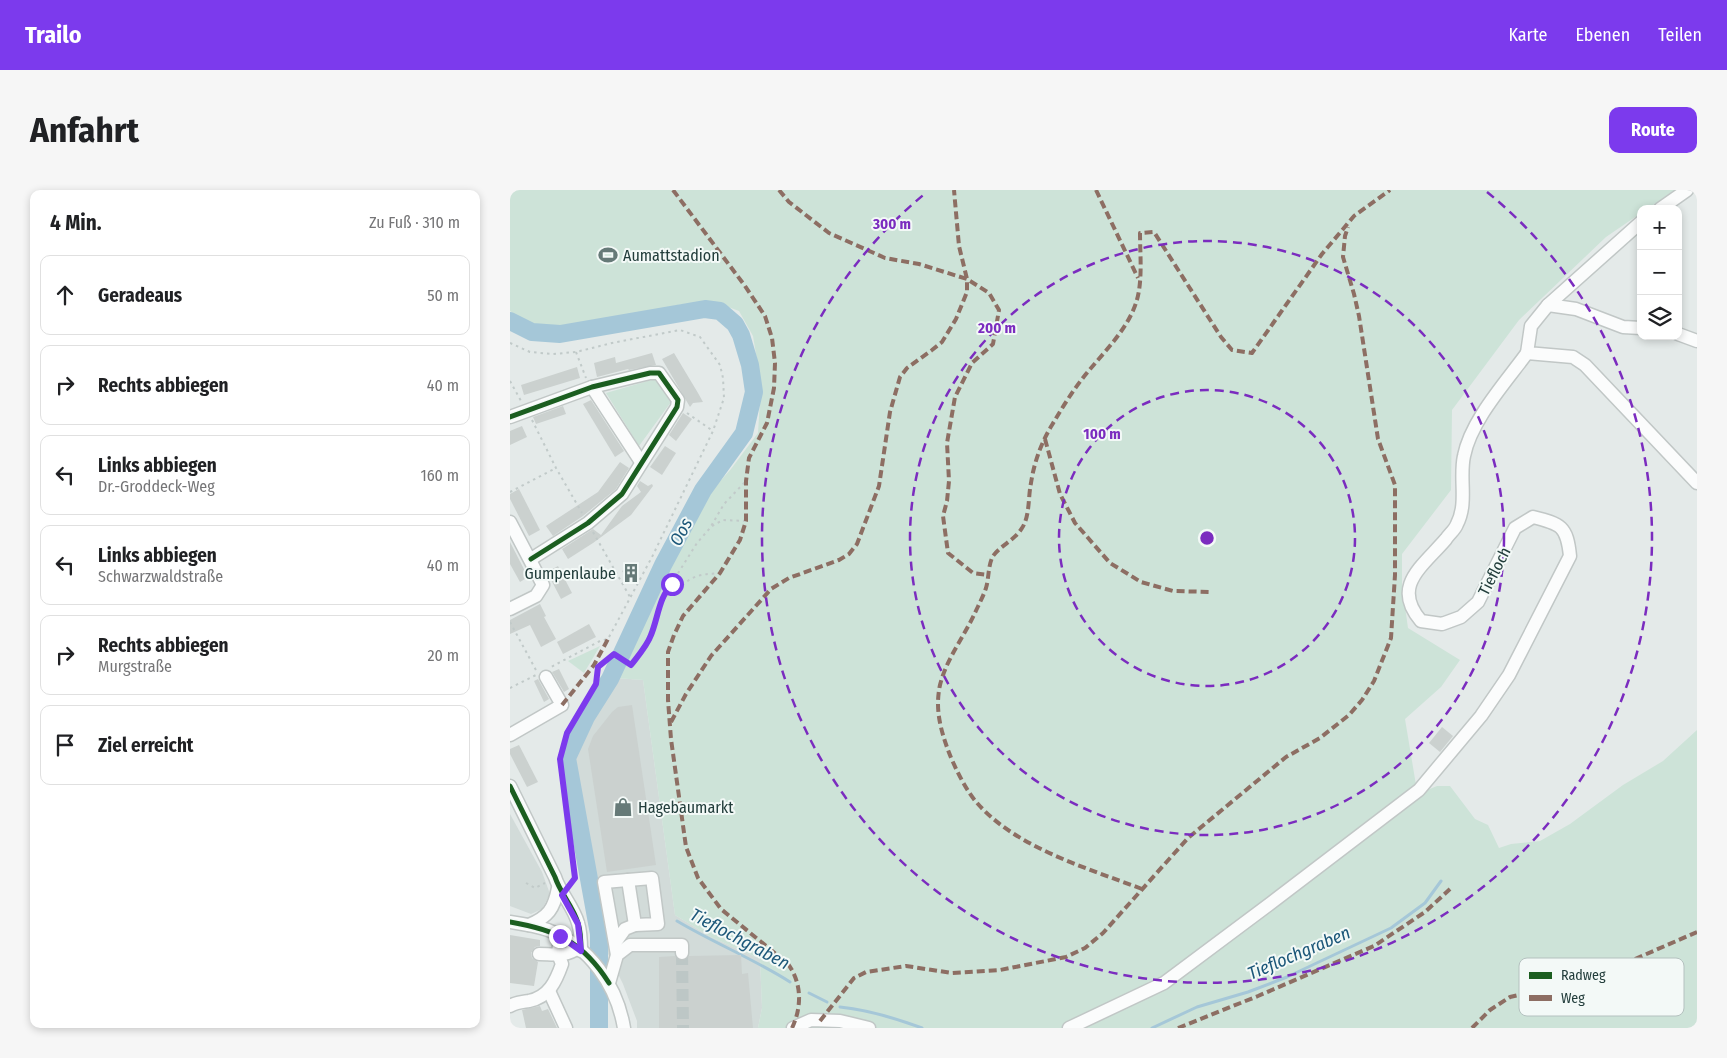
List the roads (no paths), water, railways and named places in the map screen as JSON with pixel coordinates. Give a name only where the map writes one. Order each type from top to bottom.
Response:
[{"type":"street","points":[[1666,205],[1687,190]]},
{"type":"street","name":"Tiefloch","points":[[1069,1028],[1164,982],[1271,903],[1419,790],[1481,716],[1509,675],[1570,556],[1568,536],[1555,522],[1534,517],[1515,528],[1478,602],[1461,618],[1442,624],[1421,622],[1412,610],[1408,596],[1410,580],[1457,526],[1462,509],[1463,457],[1473,428],[1527,352],[1531,326],[1548,305],[1637,226]]},
{"type":"street","points":[[1548,305],[1576,310],[1623,327],[1637,328]]},
{"type":"street","points":[[1682,335],[1697,341]]},
{"type":"street","points":[[1527,352],[1573,357],[1585,365],[1697,483]]},
{"type":"street","points":[[510,417],[592,387],[650,373],[660,373],[678,400],[677,407],[622,494],[588,523],[531,559]]},
{"type":"street","points":[[592,387],[641,462]]},
{"type":"street","points":[[510,522],[543,585],[536,596],[510,610]]},
{"type":"street","points":[[510,735],[562,705],[546,673]]},
{"type":"street","points":[[511,792],[555,877],[560,892],[578,924],[583,952]]},
{"type":"street","points":[[609,984],[616,949],[625,928],[635,925],[658,924],[652,878],[604,882],[616,949]]},
{"type":"street","points":[[628,880],[635,925]]},
{"type":"street","points":[[529,925],[541,920],[551,910],[560,892]]},
{"type":"street","points":[[510,922],[541,928],[560,936],[583,952],[598,967],[609,984],[619,1007],[624,1028]]},
{"type":"street","points":[[510,1006],[514,1003],[539,999],[555,983],[562,964],[558,954],[560,936]]},
{"type":"street","points":[[616,949],[630,945],[682,945],[682,953]]},
{"type":"street","points":[[539,954],[583,952]]},
{"type":"street","points":[[549,991],[566,1028]]},
{"type":"street","points":[[793,1028],[811,1020],[840,1021],[870,1028]]},
{"type":"waterway","name":"Oos","points":[[510,321],[532,332],[560,334],[705,309],[720,311],[735,324],[741,335],[750,365],[754,392],[744,433],[703,490],[663,565],[610,679],[586,717],[567,758],[599,934],[599,1028]]},
{"type":"waterway","name":"Tieflochgraben","points":[[1152,1028],[1197,1007],[1248,992],[1287,977],[1391,928],[1425,903],[1441,881]]},
{"type":"waterway","name":"Tieflochgraben","points":[[677,921],[790,982]]},
{"type":"waterway","name":"Tieflochgraben","points":[[809,993],[827,1002]]},
{"type":"waterway","name":"Tieflochgraben","points":[[840,1007],[882,1015],[922,1028]]},
{"type":"tunnel","points":[[682,953],[683,1028]]},
{"type":"place","name":"Aumattstadion","points":[[608,255]]},
{"type":"place","name":"Gumpenlaube","points":[[631,573]]},
{"type":"place","name":"Hagebaumarkt","points":[[623,807]]}]
